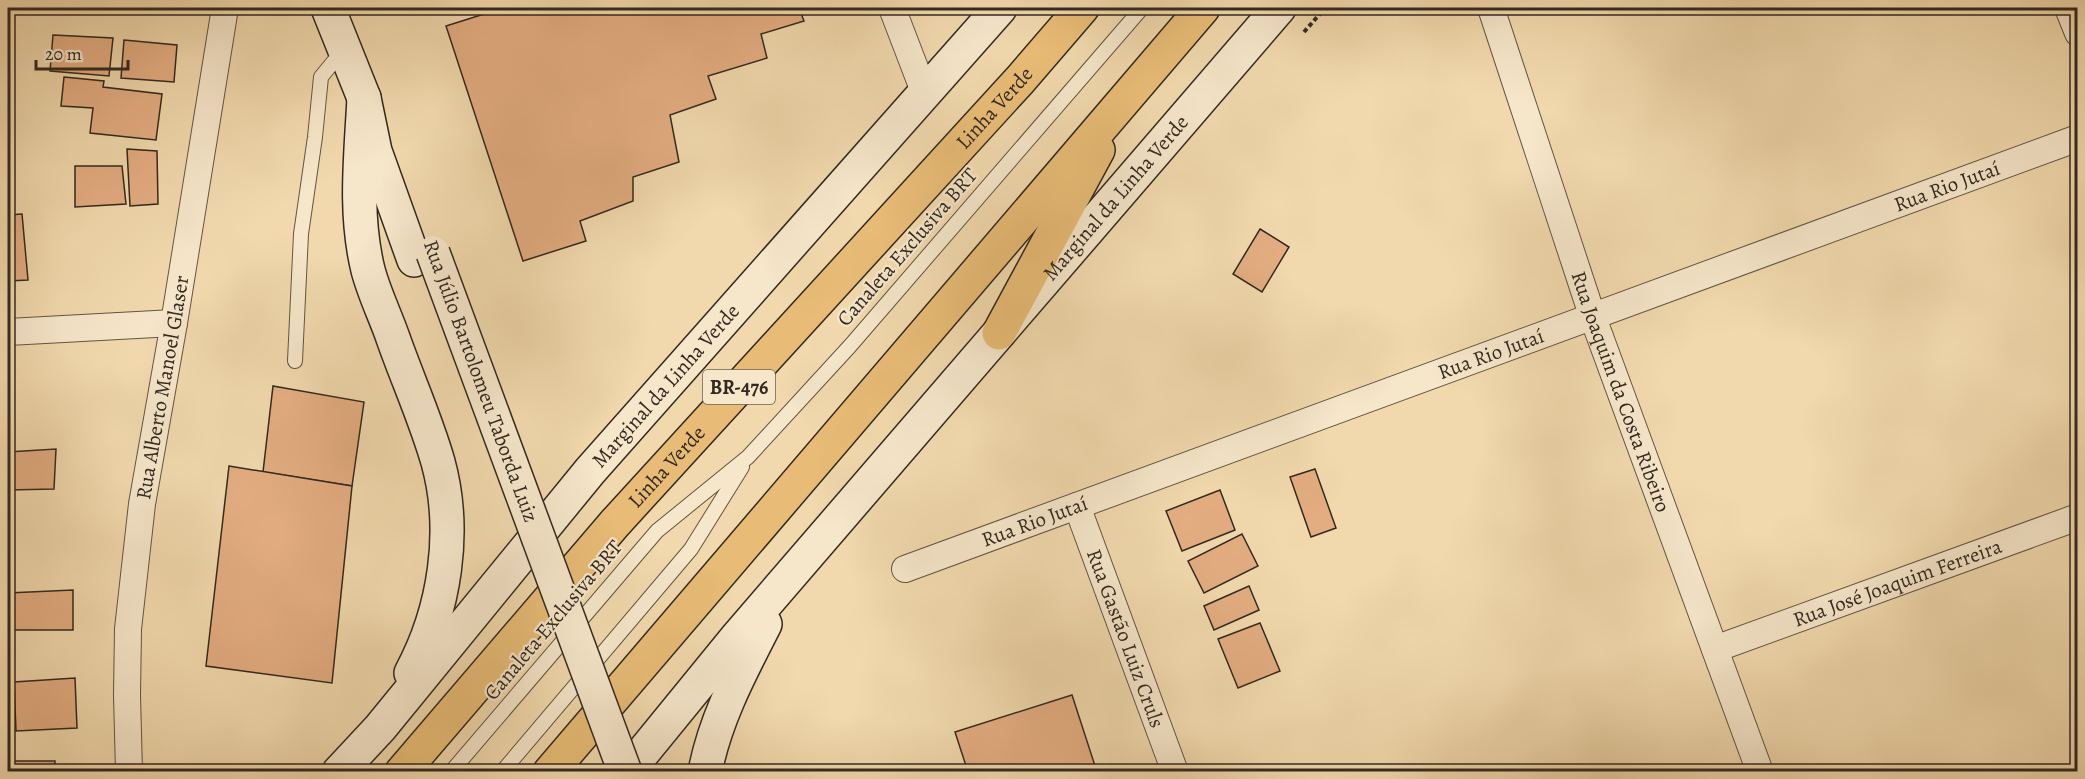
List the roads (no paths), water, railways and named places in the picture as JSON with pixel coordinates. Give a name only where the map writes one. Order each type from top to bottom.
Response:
[{"type":"highway","name":"Linha Verde","points":[[402,771],[615,523],[1020,80],[1082,8]]},
{"type":"highway","points":[[550,771],[1203,8]]},
{"type":"highway","points":[[999,333],[1130,93]]},
{"type":"main road","name":"Rua Júlio Bartolomeu Taborda Luiz","points":[[328,8],[364,98],[375,151],[424,256],[578,673]]},
{"type":"main road","name":"Marginal da Linha Verde","points":[[339,771],[380,728],[590,471],[1000,8]]},
{"type":"main road","name":"Marginal da Linha Verde","points":[[626,771],[738,636],[1279,8]]},
{"type":"main road","points":[[364,98],[359,193],[360,233],[369,272],[438,462],[447,511],[446,564],[435,616],[413,669],[380,728]]},
{"type":"main road","points":[[705,771],[709,751],[724,710],[787,580]]},
{"type":"main road","points":[[578,673],[603,771]]},
{"type":"main road","points":[[578,673],[626,771]]},
{"type":"street","name":"Rua Alberto Manoel Glaser","points":[[129,771],[128,629],[142,504],[225,8]]},
{"type":"street","name":"Rua Joaquim da Costa Ribeiro","points":[[1491,8],[1592,315],[1760,771]]},
{"type":"street","points":[[2068,8],[2078,33]]},
{"type":"street","points":[[895,9],[925,93]]},
{"type":"street","name":"Rua Rio Jutaí","points":[[905,569],[2078,138]]},
{"type":"street","points":[[8,332],[174,323]]},
{"type":"street","name":"Rua Gastão Luiz Cruls","points":[[1077,506],[1175,771]]},
{"type":"street","name":"Rua José Joaquim Ferreira","points":[[1715,649],[2078,517]]},
{"type":"lane","name":"Canaleta Exclusiva BRT","points":[[451,771],[657,531],[748,457],[850,346],[1142,8]]},
{"type":"lane","points":[[295,361],[301,234],[321,77],[344,48]]},
{"type":"lane","name":"Canaleta Exclusiva BRT","points":[[502,771],[692,549],[748,457]]}]
